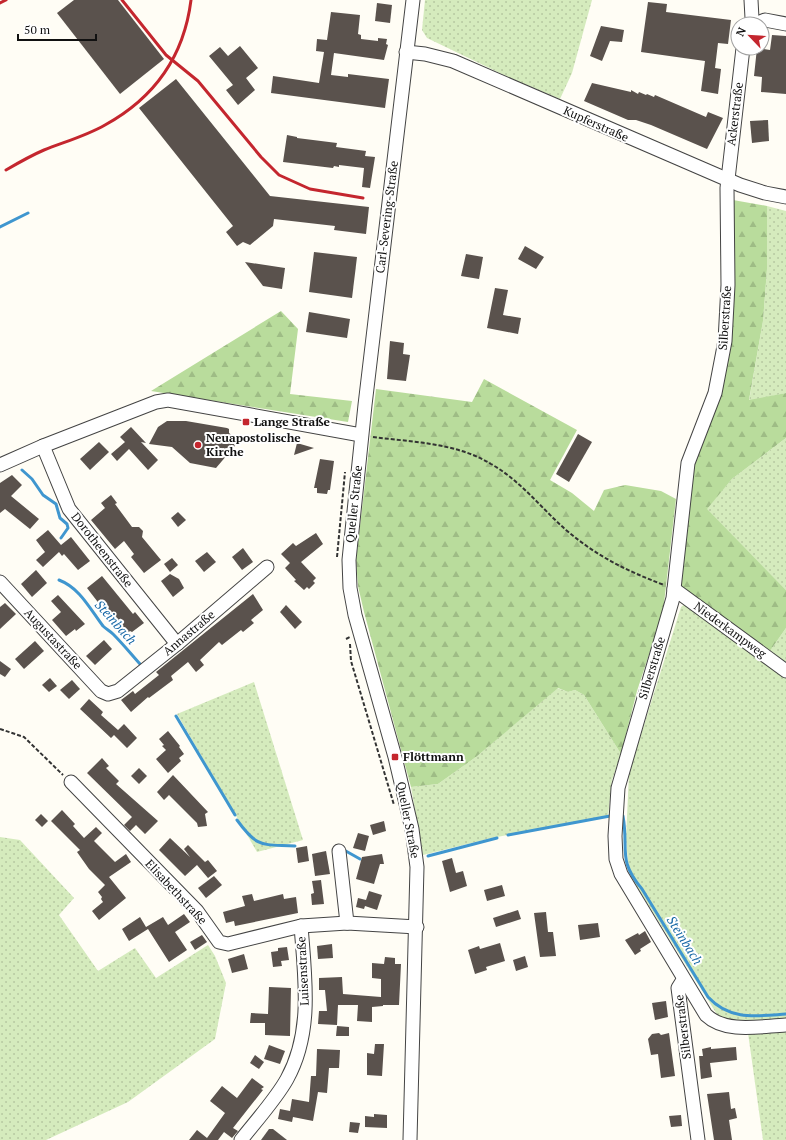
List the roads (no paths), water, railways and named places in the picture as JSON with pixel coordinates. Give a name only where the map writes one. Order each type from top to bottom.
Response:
[{"type":"street","name":"Carl-Severing-Straße","points":[[362,435],[413,0]]},
{"type":"street","points":[[751,0],[752,16]]},
{"type":"street","points":[[770,21],[786,24]]},
{"type":"street","name":"Kupferstraße","points":[[406,52],[425,54],[452,61],[727,180],[765,193],[786,197]]},
{"type":"street","name":"Ackerstraße","points":[[727,180],[742,56]]},
{"type":"street","name":"Silberstraße","points":[[698,1140],[678,988],[683,980],[621,874],[616,859],[615,836],[618,788],[674,589],[688,463],[714,394],[726,341],[728,285],[726,209],[727,180]]},
{"type":"street","points":[[2,461],[156,402],[168,400],[362,435]]},
{"type":"street","name":"Queller Straße","points":[[362,435],[350,541],[350,588],[359,633],[388,730],[412,829],[417,867],[417,927],[410,1140]]},
{"type":"street","name":"Dorotheenstraße","points":[[43,446],[69,509],[177,644]]},
{"type":"street","name":"Annastraße","points":[[108,694],[118,691],[177,644],[267,567]]},
{"type":"street","name":"Augustastraße","points":[[0,582],[101,691],[108,694]]},
{"type":"street","name":"Niederkampweg","points":[[674,589],[786,671]]},
{"type":"street","name":"Elisabethstraße","points":[[71,782],[197,911],[219,942],[228,944],[301,926],[346,924],[417,927]]},
{"type":"street","points":[[339,851],[346,924]]},
{"type":"street","name":"Luisenstraße","points":[[241,1140],[287,1081],[296,1062],[302,1043],[306,1001],[301,926]]},
{"type":"street","points":[[683,980],[706,1015],[712,1021],[732,1027],[786,1025]]},
{"type":"waterway","name":"Steinbach","points":[[0,227],[28,213]]},
{"type":"waterway","name":"Steinbach","points":[[22,470],[32,479],[43,495],[56,504],[60,518],[67,524],[68,528],[61,538]]},
{"type":"waterway","name":"Steinbach","points":[[59,580],[73,588],[79,594],[103,626],[117,638],[140,664]]},
{"type":"waterway","name":"Steinbach","points":[[176,716],[235,815]]},
{"type":"waterway","name":"Steinbach","points":[[508,835],[610,816]]},
{"type":"waterway","name":"Steinbach","points":[[623,816],[625,827],[625,854],[629,870],[708,997],[716,1005],[725,1010],[744,1015],[765,1016],[786,1014]]},
{"type":"waterway","name":"Steinbach","points":[[237,820],[250,836],[262,843],[268,845],[295,846]]},
{"type":"waterway","name":"Steinbach","points":[[428,856],[497,838]]},
{"type":"waterway","name":"Steinbach","points":[[344,850],[360,859]]},
{"type":"railway","points":[[0,3],[6,0]]},
{"type":"railway","points":[[122,0],[166,55],[198,81],[261,157],[279,175],[310,189],[363,198]]},
{"type":"railway","points":[[6,170],[39,152],[98,129],[138,102],[152,88],[174,57],[182,39],[191,0]]},
{"type":"place","name":"Lange Straße","points":[[246,422]]},
{"type":"place","name":"Neuapostolische Kirche","points":[[198,445]]},
{"type":"place","name":"Flöttmann","points":[[395,757]]}]
